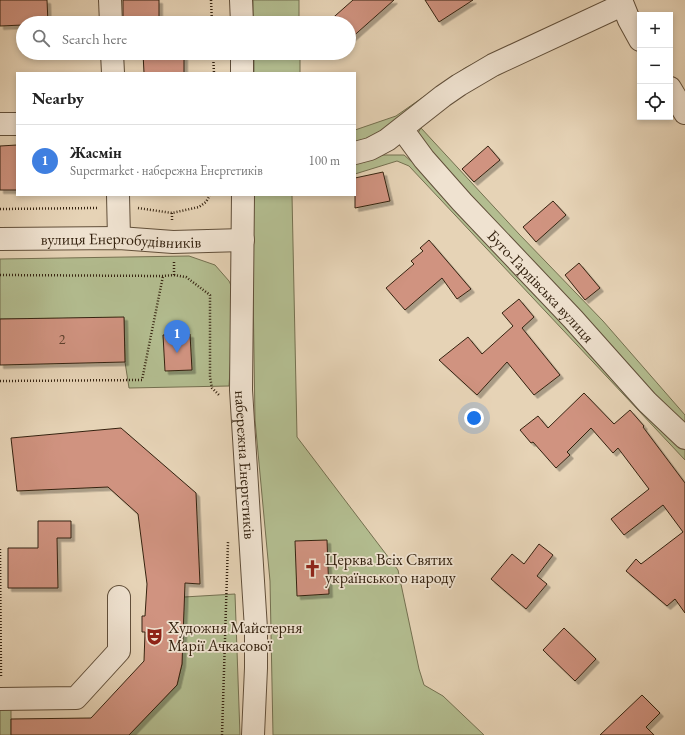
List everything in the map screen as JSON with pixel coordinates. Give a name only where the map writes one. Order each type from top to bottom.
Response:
[{"type":"street","points":[[110,0],[111,16]]},
{"type":"street","points":[[241,0],[242,16]]},
{"type":"street","points":[[356,153],[379,145],[402,130],[443,96],[488,68],[622,3],[637,34]]},
{"type":"street","points":[[112,60],[113,72]]},
{"type":"street","points":[[242,60],[242,72]]},
{"type":"street","points":[[673,93],[685,113]]},
{"type":"street","points":[[0,124],[16,124]]},
{"type":"street","name":"Буго-Гардівська вулиця","points":[[402,130],[424,159],[462,202],[573,320],[647,402],[685,438]]},
{"type":"street","points":[[118,196],[119,238]]},
{"type":"street","name":"набережна Енергетиків","points":[[243,196],[241,390],[256,629],[253,735]]},
{"type":"street","name":"вулиця Енергобудівників","points":[[0,240],[119,238],[173,242],[243,240]]},
{"type":"street","points":[[1,699],[76,698],[119,651],[119,597]]},
{"type":"path","points":[[211,0],[212,16]]},
{"type":"path","points":[[213,60],[214,72]]},
{"type":"path","points":[[172,213],[174,275]]},
{"type":"path","points":[[0,275],[174,275],[186,277],[210,295],[210,377],[212,388],[224,399]]},
{"type":"path","points":[[0,381],[142,380],[163,276]]},
{"type":"path","points":[[222,735],[228,538]]},
{"type":"path","points":[[0,549],[1,699]]},
{"type":"green space","points":[[253,0],[299,0],[299,16],[253,16]]},
{"type":"green space","points":[[499,51],[402,119],[370,137],[356,143],[356,130],[396,116],[465,68]]},
{"type":"green space","points":[[254,60],[300,60],[300,72],[254,72]]},
{"type":"green space","points":[[421,128],[519,234],[603,321],[685,415],[685,430],[415,138]]},
{"type":"green space","points":[[383,155],[404,155],[419,168],[685,447],[685,460],[409,166],[397,161],[356,174],[356,162]]},
{"type":"green space","points":[[254,196],[292,196],[297,437],[398,570],[419,669],[424,685],[443,696],[484,735],[273,735],[270,581],[255,420],[252,220]]},
{"type":"green space","points":[[189,256],[215,265],[229,281],[235,294],[229,386],[129,388],[125,362],[124,318],[0,319],[0,259]]},
{"type":"green space","points":[[235,594],[240,735],[129,735],[177,685],[182,664],[184,597]]},
{"type":"green space","points":[[11,708],[11,735],[0,735],[0,709]]},
{"type":"building","points":[[0,0],[47,0],[48,16],[16,16],[16,25],[0,26]]},
{"type":"building","points":[[123,0],[159,0],[159,16],[123,16]]},
{"type":"building","points":[[353,0],[394,0],[356,34],[356,16],[335,16]]},
{"type":"building","points":[[425,0],[473,0],[439,22]]},
{"type":"building","points":[[143,60],[184,60],[184,72],[144,72]]},
{"type":"building","points":[[16,145],[16,190],[0,190],[0,146]]},
{"type":"building","points":[[488,146],[500,160],[474,182],[462,169]]},
{"type":"building","points":[[383,172],[390,201],[355,208],[356,178]]},
{"type":"building","points":[[553,201],[566,215],[536,242],[523,227]]},
{"type":"building","points":[[429,240],[471,289],[457,299],[442,278],[405,310],[386,288],[414,264],[411,261],[423,251],[420,248]]},
{"type":"building","points":[[579,263],[600,288],[585,300],[565,275]]},
{"type":"building","points":[[519,299],[534,317],[522,328],[560,375],[534,395],[507,362],[477,395],[439,360],[468,337],[482,354],[513,326],[502,313]]},
{"type":"building","points":[[124,317],[125,362],[0,365],[0,319]]},
{"type":"building","points":[[190,334],[192,370],[165,371],[163,335]]},
{"type":"building","points":[[584,393],[614,424],[630,410],[644,426],[643,427],[685,483],[685,613],[675,599],[667,606],[626,571],[636,559],[641,564],[683,532],[663,505],[624,535],[611,519],[649,489],[618,448],[613,453],[591,428],[567,452],[570,455],[556,468],[520,430],[538,416],[548,428]]},
{"type":"building","points":[[121,428],[196,493],[200,584],[185,583],[182,664],[177,685],[129,735],[11,735],[11,719],[91,718],[144,661],[145,632],[142,632],[142,616],[145,616],[147,584],[138,514],[108,487],[17,491],[11,438]]},
{"type":"building","points":[[38,521],[71,521],[71,538],[57,538],[58,588],[8,588],[8,548],[38,548]]},
{"type":"building","name":"Церква Всіх Святих українського народу","points":[[327,540],[329,594],[297,596],[295,541]]},
{"type":"building","points":[[539,544],[553,555],[537,576],[547,584],[526,609],[491,579],[512,554],[524,564]]},
{"type":"building","points":[[564,628],[596,659],[575,681],[543,650]]},
{"type":"building","points":[[642,695],[660,713],[646,727],[654,735],[600,735]]},
{"type":"place","name":"Жасмін","points":[[177,353]]},
{"type":"place","name":"Церква Всіх Святих українського народу","points":[[312,568]]},
{"type":"place","name":"Художня Майстерня Марії Ачкасової","points":[[155,636]]}]
